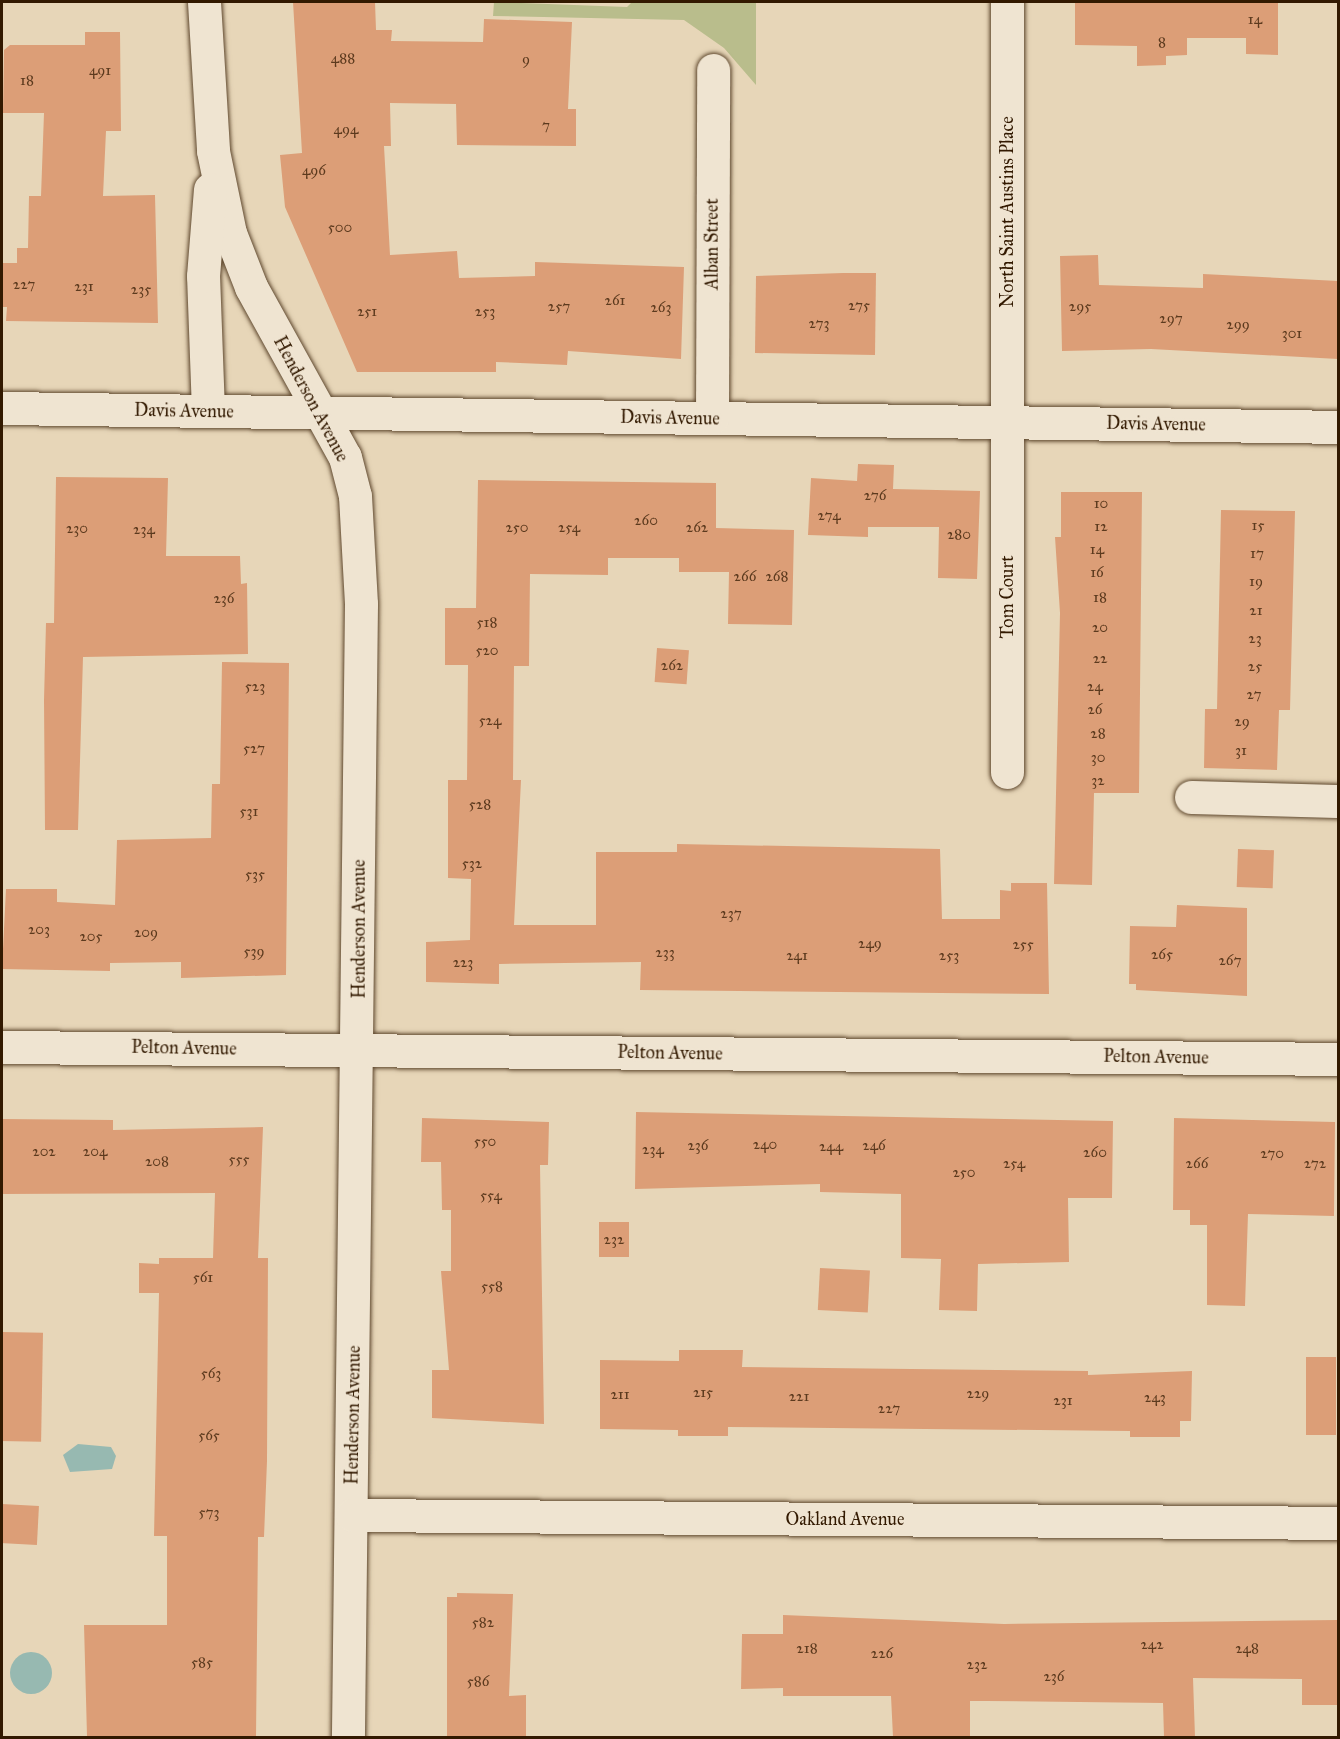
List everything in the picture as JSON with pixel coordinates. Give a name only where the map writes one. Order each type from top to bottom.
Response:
[{"type":"street","name":"Henderson Avenue","points":[[204,2],[213,151],[203,276],[208,411]]},
{"type":"street","name":"North Saint Austins Place","points":[[1007,2],[1008,422]]},
{"type":"street","name":"Alban Street","points":[[712,418],[713,70]]},
{"type":"street","name":"Henderson Avenue","points":[[213,151],[230,233],[251,287],[345,457],[355,496],[360,580],[358,1050],[348,1737]]},
{"type":"street","name":"Davis Avenue","points":[[2,408],[1338,427]]},
{"type":"street","name":"Tom Court","points":[[1006,772],[1008,422]]},
{"type":"street","points":[[1191,797],[1338,801]]},
{"type":"street","name":"Pelton Avenue","points":[[2,1047],[1338,1059]]},
{"type":"street","name":"Oakland Avenue","points":[[352,1515],[1338,1523]]},
{"type":"green space","points":[[494,2],[627,7],[632,2],[756,2],[756,85],[724,48],[684,20],[493,16]]},
{"type":"water","points":[[78,1444],[111,1447],[116,1456],[112,1469],[70,1472],[63,1455]]},
{"type":"water","points":[[31,1652],[39,1653],[46,1658],[51,1665],[51,1681],[46,1688],[39,1693],[31,1694],[23,1693],[16,1688],[11,1681],[10,1673],[11,1665],[16,1658],[23,1653]]},
{"type":"building","points":[[293,2],[375,2],[376,30],[392,30],[391,41],[483,42],[484,19],[572,22],[568,109],[576,109],[576,146],[457,145],[456,104],[390,103],[391,146],[384,146],[390,255],[457,251],[459,278],[535,276],[535,262],[684,267],[681,359],[568,351],[567,365],[496,362],[496,372],[357,372],[285,207],[280,155],[302,153]]},
{"type":"building","points":[[1075,2],[1278,2],[1278,55],[1246,54],[1246,38],[1187,38],[1187,55],[1166,56],[1166,65],[1137,66],[1137,46],[1075,45]]},
{"type":"building","points":[[85,32],[120,32],[121,131],[106,131],[103,196],[155,195],[158,323],[6,321],[7,307],[2,307],[2,263],[17,263],[17,248],[28,248],[29,196],[41,196],[44,113],[3,113],[4,50],[10,45],[85,45]]},
{"type":"building","points":[[1098,255],[1099,285],[1203,288],[1203,274],[1338,281],[1338,359],[1151,349],[1062,351],[1060,256]]},
{"type":"building","points":[[876,273],[875,355],[755,353],[756,276]]},
{"type":"building","points":[[858,464],[894,465],[893,489],[980,491],[977,579],[938,578],[939,527],[868,527],[868,537],[808,535],[811,478],[857,481]]},
{"type":"building","points":[[56,477],[168,478],[166,556],[240,556],[241,584],[247,583],[248,654],[83,657],[78,830],[45,830],[46,623],[54,623]]},
{"type":"building","points":[[478,480],[716,483],[716,528],[794,530],[792,625],[728,624],[729,572],[679,572],[679,558],[608,558],[608,575],[530,574],[529,666],[514,666],[513,780],[521,780],[514,925],[596,925],[596,852],[677,852],[677,844],[940,849],[942,919],[1000,919],[1000,890],[1011,891],[1011,883],[1047,883],[1049,994],[640,990],[641,962],[499,964],[499,984],[426,982],[426,942],[470,940],[471,879],[448,878],[448,780],[467,780],[468,665],[445,665],[445,608],[476,608]]},
{"type":"building","points":[[1061,492],[1142,492],[1139,793],[1094,793],[1092,885],[1054,884],[1060,613],[1055,537],[1061,537]]},
{"type":"building","points":[[1221,510],[1295,511],[1290,710],[1279,710],[1277,770],[1204,768],[1205,709],[1217,709]]},
{"type":"building","points":[[657,648],[689,650],[687,684],[655,682]]},
{"type":"building","points":[[222,662],[289,663],[286,975],[181,978],[181,962],[110,963],[110,971],[2,969],[6,889],[57,889],[57,902],[115,905],[117,840],[211,838],[212,784],[220,784]]},
{"type":"building","points":[[1238,849],[1274,850],[1273,888],[1237,887]]},
{"type":"building","points":[[1177,905],[1247,908],[1247,996],[1136,990],[1136,984],[1129,984],[1130,926],[1176,927]]},
{"type":"building","points":[[636,1112],[1113,1121],[1112,1198],[1068,1198],[1069,1262],[978,1264],[977,1311],[939,1310],[941,1259],[901,1258],[901,1194],[820,1192],[820,1184],[635,1189]]},
{"type":"building","points":[[422,1118],[549,1122],[548,1165],[540,1165],[544,1424],[432,1418],[432,1370],[449,1370],[441,1271],[451,1271],[451,1210],[442,1210],[441,1162],[421,1162]]},
{"type":"building","points":[[1174,1118],[1335,1122],[1334,1216],[1248,1214],[1245,1306],[1207,1305],[1207,1225],[1190,1225],[1190,1210],[1173,1210]]},
{"type":"building","points":[[2,1119],[113,1120],[113,1130],[263,1127],[258,1258],[268,1258],[267,1461],[264,1537],[258,1537],[256,1737],[87,1736],[84,1625],[167,1625],[167,1536],[154,1536],[159,1293],[139,1293],[139,1263],[159,1264],[159,1258],[213,1258],[215,1193],[2,1194]]},
{"type":"building","points":[[599,1222],[629,1222],[629,1257],[599,1257]]},
{"type":"building","points":[[820,1268],[870,1271],[868,1313],[818,1310]]},
{"type":"building","points":[[2,1332],[43,1333],[41,1442],[2,1441]]},
{"type":"building","points":[[679,1350],[743,1350],[742,1367],[1088,1371],[1088,1375],[1192,1371],[1191,1421],[1180,1421],[1180,1437],[1130,1437],[1130,1431],[728,1427],[728,1436],[678,1436],[678,1430],[600,1429],[600,1360],[679,1361]]},
{"type":"building","points":[[1306,1357],[1336,1357],[1336,1435],[1306,1435]]},
{"type":"building","points":[[2,1504],[39,1506],[37,1545],[2,1543]]},
{"type":"building","points":[[457,1593],[513,1594],[509,1696],[526,1695],[526,1737],[447,1737],[447,1597],[457,1597]]},
{"type":"building","points":[[783,1615],[1004,1624],[1338,1620],[1338,1705],[1302,1705],[1302,1679],[1193,1678],[1195,1737],[1164,1737],[1163,1703],[970,1701],[970,1737],[893,1737],[891,1696],[783,1696],[783,1688],[741,1689],[742,1634],[783,1634]]}]
